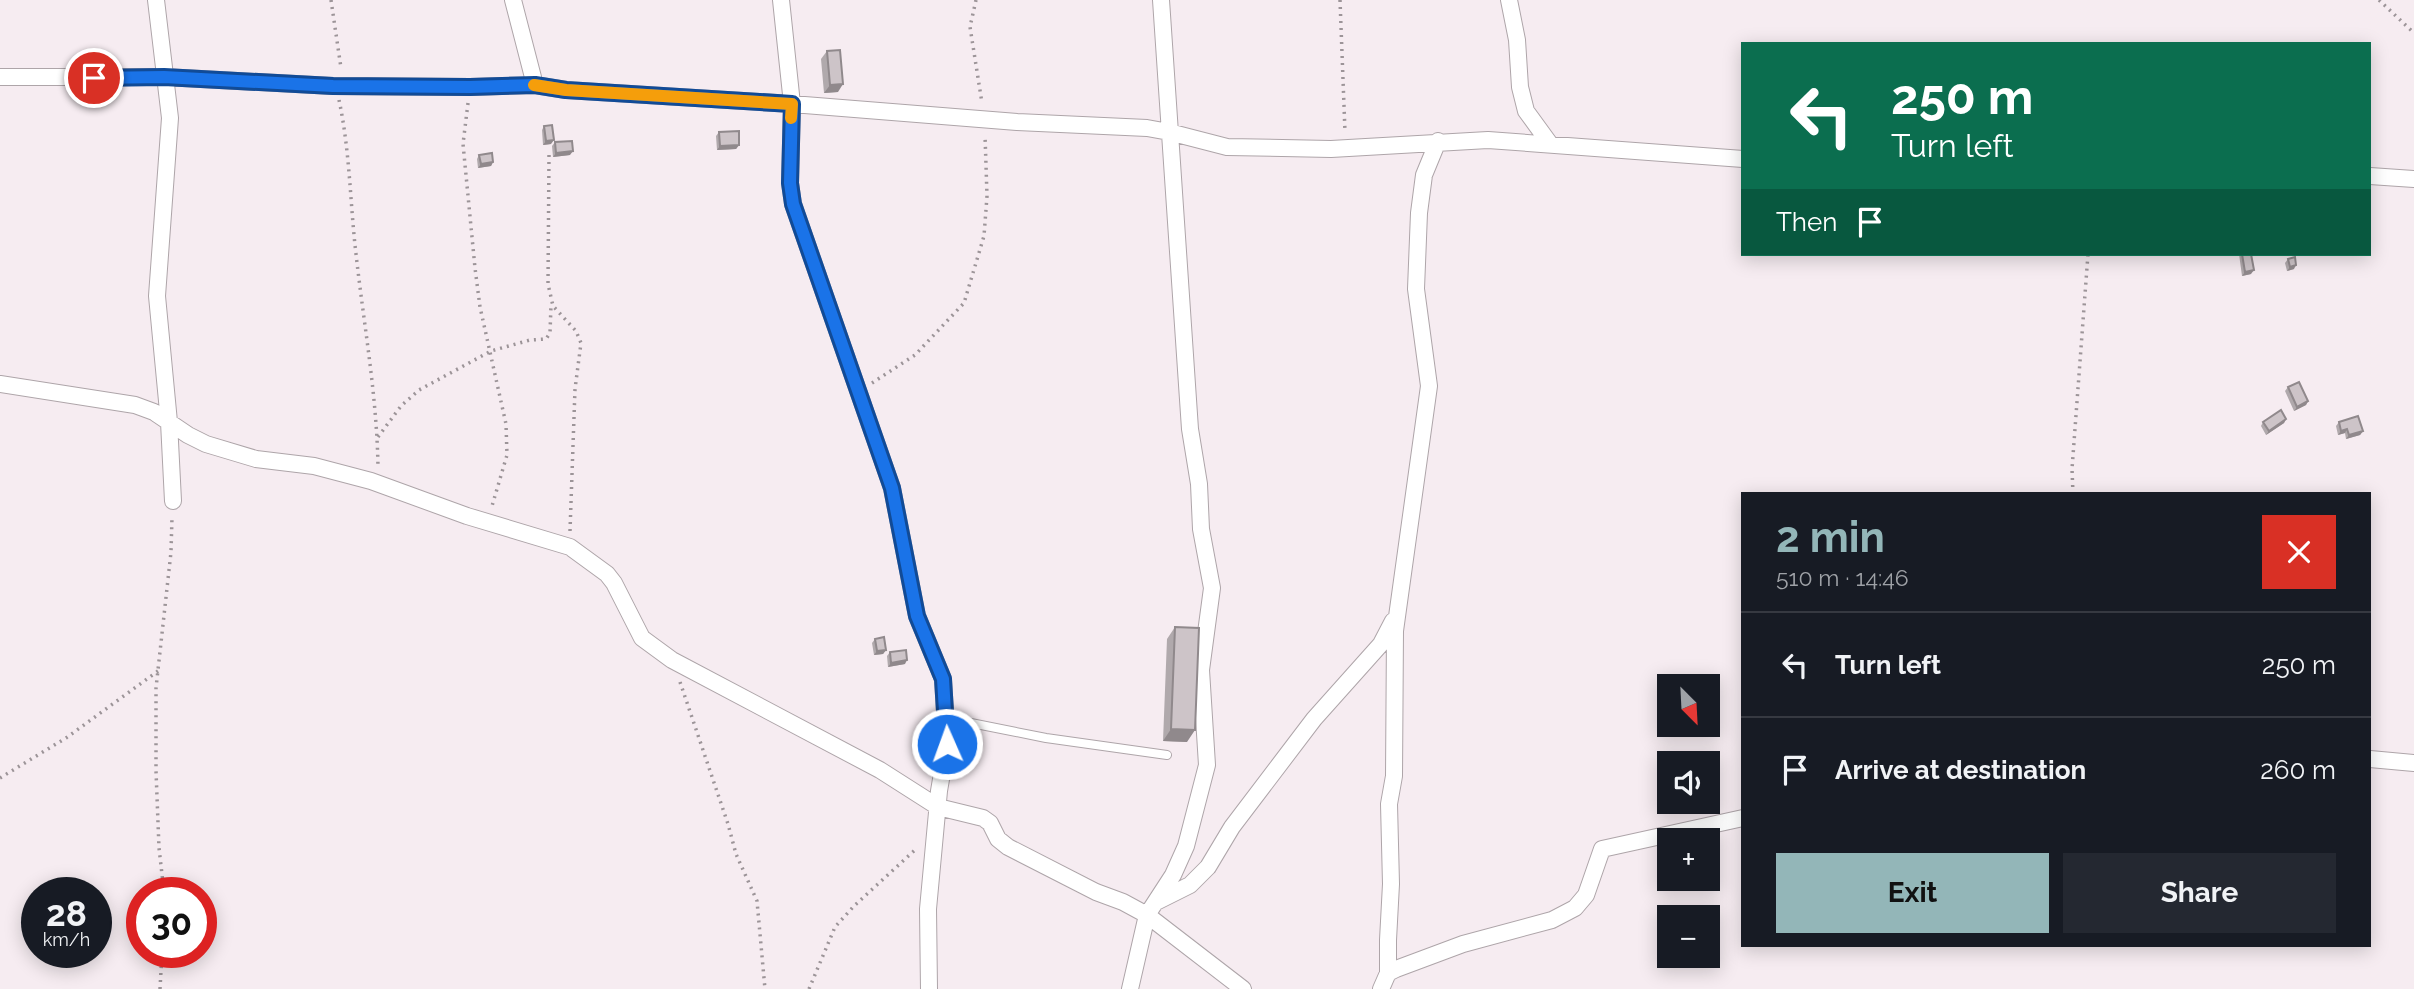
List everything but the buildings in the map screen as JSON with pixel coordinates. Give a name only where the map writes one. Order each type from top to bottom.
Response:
[{"type":"street","points":[[156,0],[170,118],[157,296],[169,422],[173,501]]},
{"type":"street","points":[[513,0],[535,85]]},
{"type":"street","points":[[781,0],[792,104],[790,183],[793,204],[892,488],[917,616],[943,679],[947,744],[928,909],[929,989]]},
{"type":"street","points":[[1130,989],[1151,909],[1173,875],[1186,846],[1207,765],[1201,670],[1212,588],[1200,529],[1199,484],[1190,429],[1161,0]]},
{"type":"street","points":[[1508,0],[1517,40],[1523,99],[1527,111],[1550,144]]},
{"type":"street","points":[[0,77],[164,77],[333,86],[535,85],[566,90],[1147,128],[1227,147],[1345,148],[1488,140],[1741,159]]},
{"type":"street","points":[[1381,989],[1388,973],[1391,884],[1389,804],[1394,776],[1395,631],[1429,386],[1416,289],[1419,213],[1424,175],[1438,141]]},
{"type":"street","points":[[2371,176],[2414,178]]},
{"type":"street","points":[[0,384],[135,405],[154,412],[206,444],[256,459],[314,466],[378,484],[570,547],[607,574],[642,638],[672,660],[880,770],[938,807],[983,818],[990,823],[998,839],[1008,847],[1096,892],[1151,909],[1243,989]]},
{"type":"street","points":[[1151,909],[1190,885],[1208,867],[1232,827],[1314,719],[1381,645],[1398,609]]},
{"type":"street","points":[[2371,759],[2414,764]]},
{"type":"street","points":[[1388,973],[1463,944],[1552,920],[1575,908],[1586,895],[1602,849],[1741,818]]},
{"type":"lane","points":[[946,718],[1046,738],[1167,755]]},
{"type":"path","points":[[331,0],[341,68]]},
{"type":"path","points":[[858,391],[915,355],[964,303],[984,236],[986,196],[985,119],[970,27],[976,0]]},
{"type":"path","points":[[1340,0],[1345,148]]},
{"type":"path","points":[[2379,0],[2414,33]]},
{"type":"path","points":[[333,86],[344,123],[349,160],[351,209],[377,439],[378,484]]},
{"type":"path","points":[[470,87],[463,144],[480,307],[506,425],[507,455],[488,521]]},
{"type":"path","points":[[377,439],[401,406],[419,390],[491,351],[530,340],[546,340],[550,333],[551,302],[548,285],[549,155]]},
{"type":"path","points":[[2073,492],[2072,469],[2088,256]]},
{"type":"path","points":[[551,302],[555,310],[576,331],[581,343],[575,389],[570,547]]},
{"type":"path","points":[[162,877],[156,771],[158,671],[171,552],[173,501]]},
{"type":"path","points":[[672,660],[736,854],[757,901],[765,989]]},
{"type":"path","points":[[0,778],[66,738],[158,671]]},
{"type":"path","points":[[809,989],[835,928],[863,898],[936,832]]},
{"type":"path","points":[[160,989],[161,968]]},
{"type":"slow traffic","points":[[534,85],[566,90],[792,104],[791,118]]},
{"type":"route","points":[[94,78],[164,77],[333,86],[535,85],[566,90],[792,104],[790,183],[793,204],[892,488],[917,616],[943,679],[947,744]]}]
